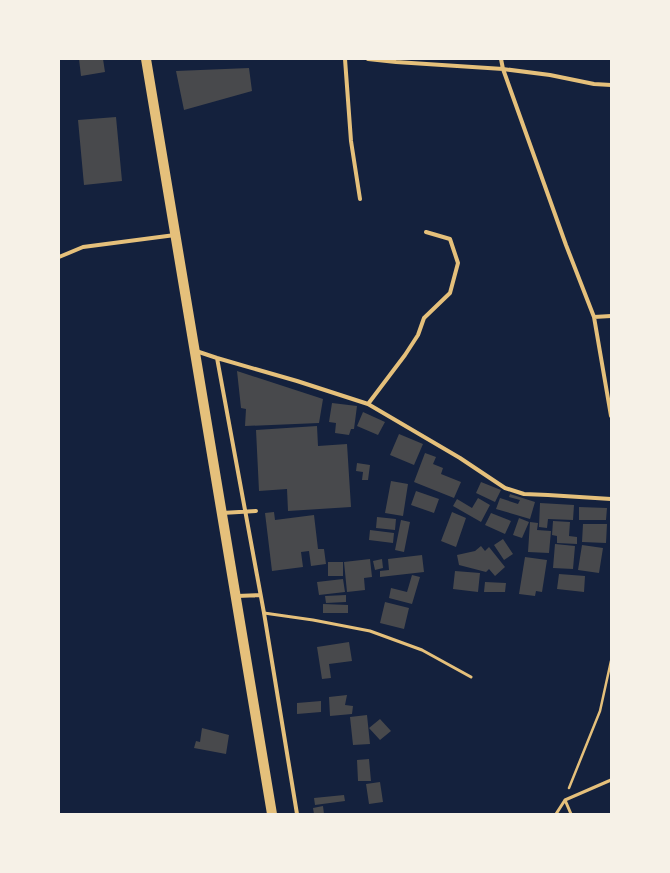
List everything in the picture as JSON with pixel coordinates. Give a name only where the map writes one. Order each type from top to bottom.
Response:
[{"type":"main road","points":[[146,59],[272,814]]},
{"type":"street","points":[[344,59],[351,141],[360,199]]},
{"type":"street","points":[[368,59],[550,74],[594,84],[611,85]]},
{"type":"street","points":[[501,59],[503,69],[566,245],[594,317],[611,416]]},
{"type":"street","points":[[368,404],[405,355],[418,335],[424,318],[450,293],[458,263],[450,239],[426,232]]},
{"type":"street","points":[[59,257],[83,247],[176,235]]},
{"type":"street","points":[[594,317],[611,316]]},
{"type":"street","points":[[195,350],[368,404],[460,458],[504,488],[524,494],[611,500]]},
{"type":"street","points":[[217,358],[264,612],[297,814]]},
{"type":"street","points":[[222,513],[256,511]]},
{"type":"street","points":[[236,596],[260,595]]},
{"type":"lane","points":[[264,612],[370,631],[422,650],[471,677]]},
{"type":"lane","points":[[556,814],[565,800],[611,780]]},
{"type":"lane","points":[[565,800],[571,814]]},
{"type":"path","points":[[565,800],[600,711],[611,662]]},
{"type":"building","points":[[79,59],[103,59],[105,72],[81,76]]},
{"type":"building","points":[[249,68],[252,91],[184,110],[176,71]]},
{"type":"building","points":[[116,117],[122,181],[84,185],[78,120]]},
{"type":"building","points":[[237,371],[323,399],[319,423],[245,426],[246,409],[241,408]]},
{"type":"building","points":[[332,403],[357,406],[354,429],[351,429],[349,435],[335,433],[336,423],[329,422]]},
{"type":"building","points":[[363,412],[385,422],[378,435],[357,426]]},
{"type":"building","points":[[317,426],[318,446],[347,444],[351,507],[288,511],[287,489],[259,491],[256,430]]},
{"type":"building","points":[[399,434],[423,444],[414,465],[390,455]]},
{"type":"building","points":[[425,453],[436,457],[433,464],[443,468],[441,474],[461,482],[454,498],[414,482]]},
{"type":"building","points":[[357,463],[370,465],[368,480],[362,480],[363,472],[356,471]]},
{"type":"building","points":[[391,481],[408,484],[403,516],[385,513]]},
{"type":"building","points":[[481,482],[501,490],[495,502],[476,493]]},
{"type":"building","points":[[416,491],[439,499],[434,513],[411,505]]},
{"type":"building","points":[[510,494],[535,502],[530,519],[496,509],[500,498],[518,504],[520,500],[509,497]]},
{"type":"building","points":[[478,498],[490,505],[481,522],[453,506],[457,499],[472,508]]},
{"type":"building","points":[[540,503],[574,505],[573,520],[548,519],[547,528],[539,527]]},
{"type":"building","points":[[579,507],[607,508],[606,520],[579,520]]},
{"type":"building","points":[[274,512],[275,520],[314,515],[318,549],[324,549],[326,564],[311,566],[309,551],[301,552],[303,567],[272,571],[265,513]]},
{"type":"building","points":[[452,512],[466,518],[456,547],[441,541]]},
{"type":"building","points":[[491,513],[511,521],[505,534],[485,525]]},
{"type":"building","points":[[377,517],[396,519],[395,530],[376,528]]},
{"type":"building","points":[[519,518],[529,522],[522,538],[513,535]]},
{"type":"building","points":[[401,520],[410,522],[404,552],[395,550]]},
{"type":"building","points":[[553,521],[570,522],[569,536],[577,537],[577,544],[557,543],[557,536],[552,535]]},
{"type":"building","points":[[530,522],[538,523],[537,530],[551,531],[549,553],[528,552]]},
{"type":"building","points":[[583,524],[607,524],[606,543],[582,542]]},
{"type":"building","points":[[370,530],[394,533],[393,543],[369,540]]},
{"type":"building","points":[[503,539],[513,554],[504,560],[494,545]]},
{"type":"building","points":[[555,544],[575,546],[573,569],[553,568]]},
{"type":"building","points":[[582,545],[603,548],[599,573],[578,570]]},
{"type":"building","points":[[481,546],[485,551],[489,547],[505,567],[495,576],[489,569],[486,572],[459,565],[457,555],[475,551]]},
{"type":"building","points":[[422,555],[424,572],[380,577],[380,571],[389,570],[388,559]]},
{"type":"building","points":[[525,557],[547,560],[542,592],[536,591],[535,596],[519,594]]},
{"type":"building","points":[[370,559],[372,577],[364,578],[365,590],[347,592],[344,562]]},
{"type":"building","points":[[382,559],[383,568],[375,570],[373,561]]},
{"type":"building","points":[[328,562],[343,562],[343,576],[328,576]]},
{"type":"building","points":[[455,571],[480,573],[478,592],[453,589]]},
{"type":"building","points":[[559,574],[585,576],[584,592],[557,589]]},
{"type":"building","points":[[412,575],[420,577],[412,604],[389,598],[391,588],[407,592]]},
{"type":"building","points":[[343,579],[345,592],[319,595],[317,582]]},
{"type":"building","points":[[485,582],[506,583],[505,592],[484,592]]},
{"type":"building","points":[[346,595],[346,602],[326,603],[325,596]]},
{"type":"building","points":[[385,602],[409,608],[404,629],[380,623]]},
{"type":"building","points":[[323,604],[348,605],[348,613],[323,613]]},
{"type":"building","points":[[349,642],[352,661],[329,664],[331,678],[322,679],[317,647]]},
{"type":"building","points":[[347,695],[345,705],[353,706],[352,714],[330,716],[329,697]]},
{"type":"building","points":[[321,701],[321,712],[297,714],[297,703]]},
{"type":"building","points":[[367,715],[370,744],[353,745],[350,717]]},
{"type":"building","points":[[380,719],[391,731],[380,740],[369,728]]},
{"type":"building","points":[[202,728],[229,735],[226,754],[194,748],[196,741],[200,742]]},
{"type":"building","points":[[369,759],[371,781],[358,781],[357,760]]},
{"type":"building","points":[[380,782],[383,802],[369,804],[366,784]]},
{"type":"building","points":[[344,795],[345,801],[315,805],[314,798]]},
{"type":"building","points":[[323,806],[324,814],[314,814],[313,808]]}]
